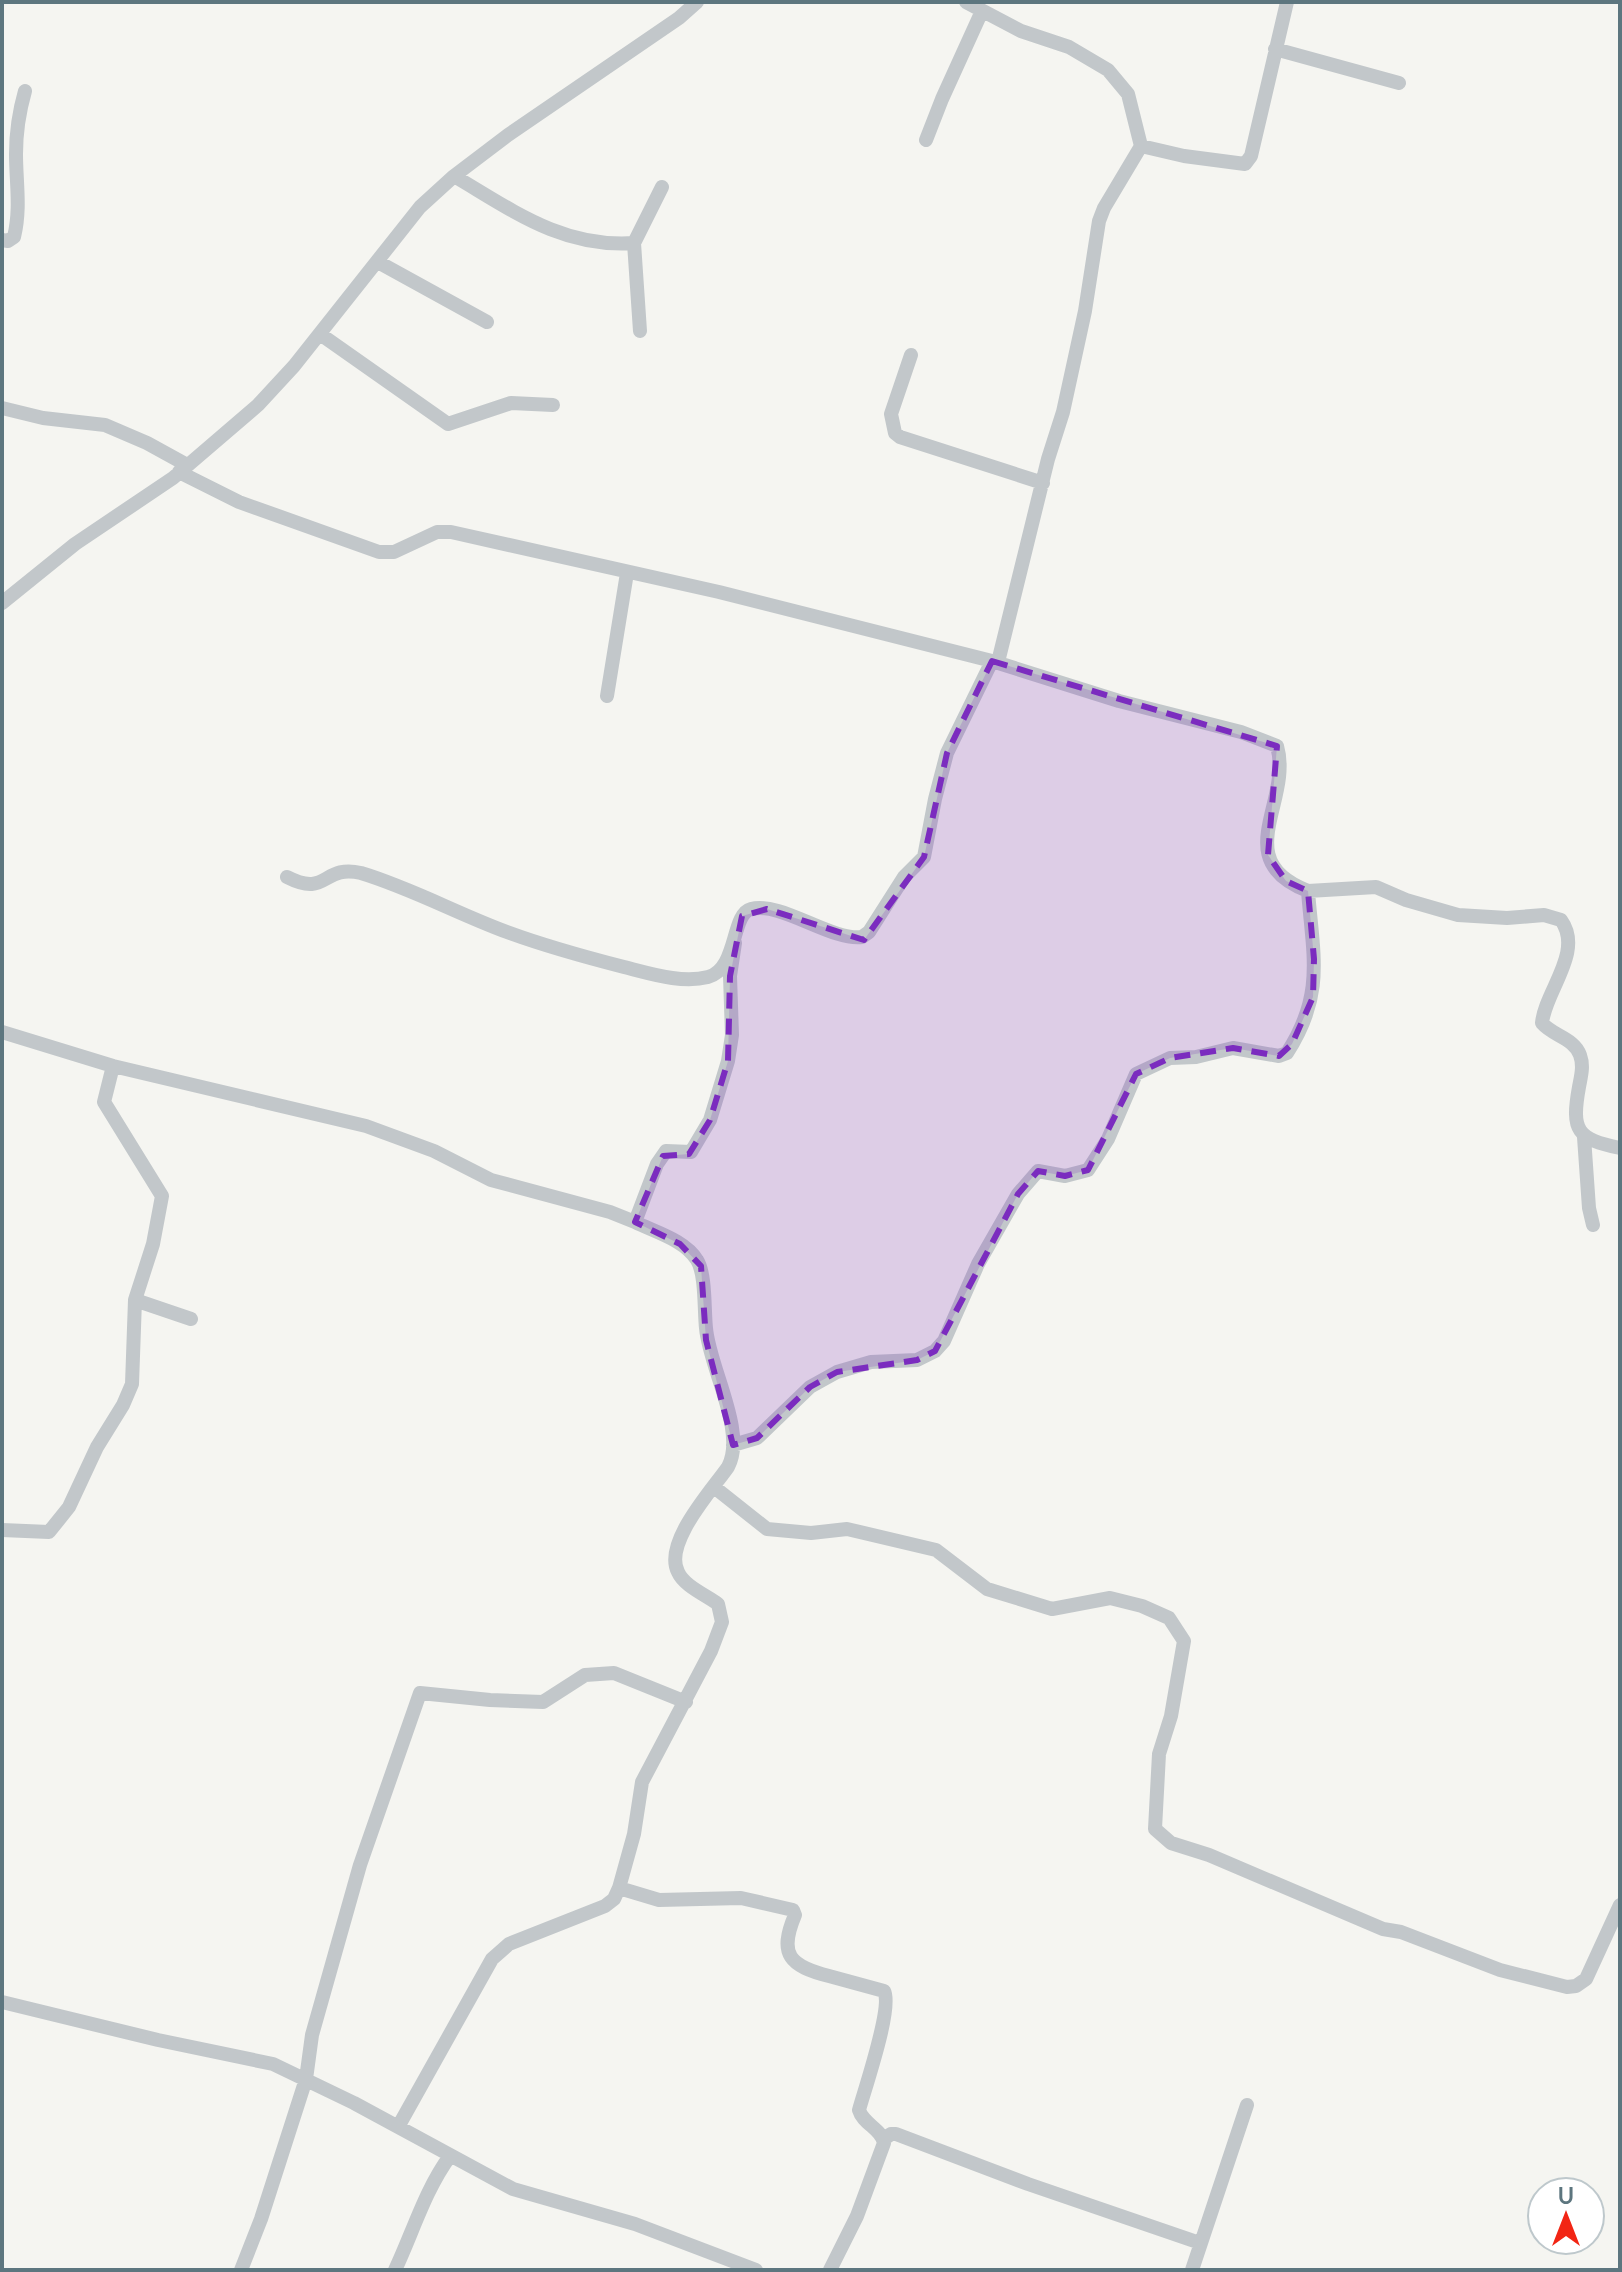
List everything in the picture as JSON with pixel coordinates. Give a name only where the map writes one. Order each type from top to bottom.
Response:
[{"type":"street","points":[[2,603],[54,560],[183,469],[273,390],[420,207],[454,176],[508,135],[679,18],[697,2]]},
{"type":"street","points":[[635,1222],[657,1164],[666,1151],[691,1152],[710,1120],[719,1096],[732,1035],[730,976],[742,916],[753,908],[778,912],[856,938],[867,934],[904,877],[924,857],[947,753],[995,662],[1063,412],[1099,221],[1141,146],[1128,94],[1115,76],[1093,59],[1069,47],[1021,31],[966,2]]},
{"type":"street","points":[[1141,146],[1184,156],[1245,164],[1251,156],[1287,2]]},
{"type":"street","points":[[926,140],[982,11]]},
{"type":"street","points":[[1275,49],[1399,83]]},
{"type":"street","points":[[2,240],[8,241],[14,237],[16,228],[19,196],[16,176],[18,119],[25,91]]},
{"type":"street","points":[[454,176],[540,227],[574,237],[634,243]]},
{"type":"street","points":[[640,331],[634,243],[662,187]]},
{"type":"street","points":[[378,262],[487,322]]},
{"type":"street","points":[[320,334],[449,425],[511,403],[553,405]]},
{"type":"street","points":[[911,355],[891,414],[895,433],[1043,483]]},
{"type":"street","points":[[2,408],[43,418],[105,425],[147,443],[183,469],[239,502],[367,549],[394,552],[437,532],[451,532],[719,592],[995,662],[1119,701],[1272,742],[1277,746],[1279,764],[1267,836],[1268,855],[1278,874],[1286,881],[1308,891],[1376,887],[1446,913],[1493,918],[1544,915],[1561,920],[1566,930],[1566,957],[1542,1023],[1575,1047],[1582,1058],[1577,1111],[1579,1129],[1584,1137],[1593,1225]]},
{"type":"street","points":[[607,696],[627,573]]},
{"type":"street","points":[[287,877],[301,884],[315,885],[331,874],[344,870],[361,873],[509,933],[600,961],[675,978],[714,975],[735,943]]},
{"type":"street","points":[[733,1445],[757,1438],[810,1387],[837,1372],[871,1362],[917,1360],[935,1351],[944,1341],[978,1264],[1018,1194],[1038,1171],[1065,1176],[1088,1170],[1108,1139],[1136,1074],[1170,1058],[1196,1057],[1233,1048],[1279,1056],[1287,1053],[1303,1025],[1313,997],[1314,959],[1308,891]]},
{"type":"street","points":[[2,1032],[113,1066],[366,1126],[413,1142],[491,1180],[610,1212],[635,1222],[680,1244],[701,1266],[706,1340],[730,1419],[733,1445],[731,1461],[681,1535],[675,1557],[681,1577],[718,1604],[722,1617],[711,1651],[642,1782],[634,1834],[614,1899],[605,1906],[509,1944],[499,1951],[398,2127]]},
{"type":"street","points":[[2,1530],[49,1532],[69,1507],[97,1447],[132,1384],[135,1300],[153,1244],[162,1194],[104,1102],[113,1066]]},
{"type":"street","points":[[1584,1137],[1620,1148]]},
{"type":"street","points":[[135,1300],[191,1319]]},
{"type":"street","points":[[714,1487],[767,1529],[811,1533],[847,1529],[936,1550],[987,1589],[1052,1609],[1110,1598],[1142,1606],[1169,1618],[1184,1641],[1171,1716],[1159,1754],[1155,1829],[1171,1843],[1209,1855],[1383,1929],[1401,1932],[1500,1970],[1567,1987],[1576,1986],[1586,1979],[1620,1905]]},
{"type":"street","points":[[241,2270],[261,2219],[306,2079],[312,2035],[360,1865],[420,1693],[543,1702],[585,1675],[614,1673],[686,1702]]},
{"type":"street","points":[[619,1888],[659,1900],[741,1898],[793,1910],[795,1915],[787,1937],[787,1950],[800,1968],[884,1991],[888,1998],[884,2022],[859,2110],[861,2117],[884,2139]]},
{"type":"street","points":[[2,2002],[273,2064],[513,2189],[635,2224],[756,2270]]},
{"type":"street","points":[[1192,2270],[1247,2105]]},
{"type":"street","points":[[830,2270],[864,2199],[884,2139],[891,2134],[1200,2243]]},
{"type":"street","points":[[395,2270],[421,2214],[429,2187],[450,2156]]},
{"type":"highlighted area","points":[[992,661],[1277,746],[1268,855],[1286,881],[1308,891],[1314,959],[1313,997],[1292,1044],[1279,1056],[1233,1048],[1170,1058],[1136,1074],[1088,1170],[1065,1176],[1038,1171],[1018,1194],[935,1351],[917,1360],[837,1372],[810,1387],[757,1438],[733,1445],[706,1340],[701,1266],[680,1244],[635,1222],[663,1156],[689,1154],[710,1120],[728,1061],[730,976],[742,916],[767,909],[864,940],[924,857],[947,753]]}]
